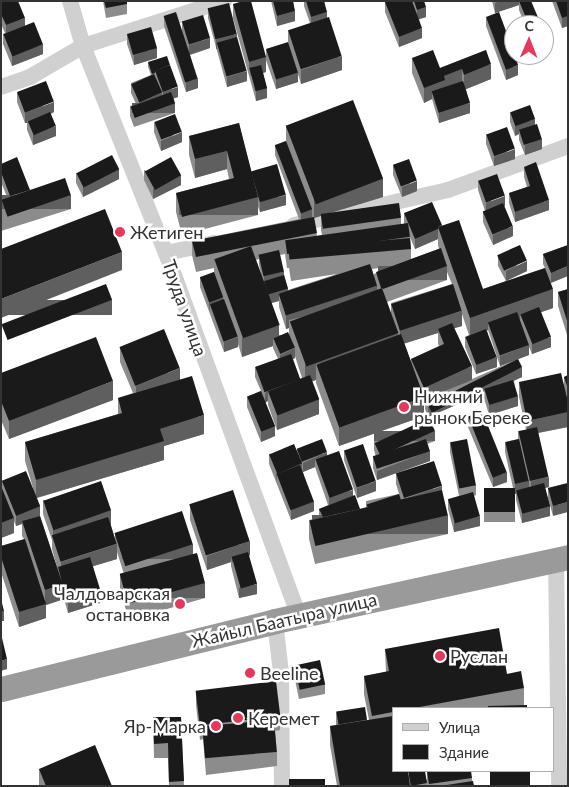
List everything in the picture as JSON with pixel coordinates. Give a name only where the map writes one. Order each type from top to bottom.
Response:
[{"type":"highway","name":"Жайыл Баатыра улица","points":[[1,689],[287,619],[562,558]]},
{"type":"street","name":"Труда улица","points":[[70,1],[83,46],[166,253],[287,619],[281,673],[282,786]]},
{"type":"street","points":[[1,87],[30,77],[83,46],[224,1]]},
{"type":"street","points":[[273,230],[448,190],[568,146]]},
{"type":"street","points":[[166,253],[234,238]]},
{"type":"street","points":[[559,786],[558,605],[562,558]]},
{"type":"building","points":[[1,1],[18,1],[25,18],[6,25],[1,14]]},
{"type":"building","points":[[104,1],[127,1],[127,4],[106,8]]},
{"type":"building","points":[[251,1],[266,57],[249,62],[233,4]]},
{"type":"building","points":[[273,1],[293,1],[295,11],[277,16]]},
{"type":"building","points":[[306,1],[324,1],[327,12],[311,17]]},
{"type":"building","points":[[386,1],[412,1],[422,28],[399,37]]},
{"type":"building","points":[[414,1],[424,1],[426,7],[417,10]]},
{"type":"building","points":[[519,1],[531,1],[537,15],[525,15]]},
{"type":"building","points":[[556,1],[568,1],[568,16],[562,18]]},
{"type":"building","points":[[229,3],[237,34],[215,39],[208,8]]},
{"type":"building","points":[[176,12],[198,79],[185,83],[164,16]]},
{"type":"building","points":[[499,12],[504,26],[504,65],[486,17]]},
{"type":"building","points":[[203,15],[210,38],[189,44],[182,21]]},
{"type":"building","points":[[329,17],[342,56],[301,69],[288,30]]},
{"type":"building","points":[[34,22],[43,44],[12,57],[3,34]]},
{"type":"building","points":[[151,27],[157,48],[133,55],[127,34]]},
{"type":"building","points":[[237,37],[247,71],[226,76],[217,43]]},
{"type":"building","points":[[288,42],[298,72],[276,80],[266,49]]},
{"type":"building","points":[[433,50],[440,68],[486,50],[491,64],[464,75],[462,69],[444,76],[445,80],[424,88],[412,58]]},
{"type":"building","points":[[167,56],[170,65],[152,74],[148,62]]},
{"type":"building","points":[[170,65],[178,87],[163,92],[155,70]]},
{"type":"building","points":[[261,65],[267,88],[256,91],[249,68]]},
{"type":"building","points":[[504,65],[518,65],[506,70]]},
{"type":"building","points":[[154,74],[162,92],[139,102],[131,84]]},
{"type":"building","points":[[46,81],[54,102],[25,113],[17,92]]},
{"type":"building","points":[[463,81],[470,103],[439,113],[432,91]]},
{"type":"building","points":[[171,92],[175,103],[135,118],[131,107]]},
{"type":"building","points":[[353,100],[383,178],[316,204],[286,126]]},
{"type":"building","points":[[530,105],[535,119],[515,126],[510,112]]},
{"type":"building","points":[[50,112],[56,126],[34,135],[28,121]]},
{"type":"building","points":[[175,114],[182,132],[161,140],[154,122]]},
{"type":"building","points":[[239,123],[258,197],[182,217],[176,193],[234,178],[227,151],[195,159],[189,136]]},
{"type":"building","points":[[537,124],[542,139],[524,145],[519,130]]},
{"type":"building","points":[[507,127],[515,149],[494,156],[486,135]]},
{"type":"building","points":[[286,141],[312,209],[301,213],[275,145]]},
{"type":"building","points":[[112,155],[119,169],[84,187],[76,173]]},
{"type":"building","points":[[17,157],[30,190],[10,196],[1,172],[1,164]]},
{"type":"building","points":[[171,157],[181,175],[155,190],[145,172]]},
{"type":"building","points":[[409,159],[417,181],[401,186],[393,165]]},
{"type":"building","points":[[536,162],[549,200],[515,212],[509,193],[530,186],[524,167]]},
{"type":"building","points":[[277,164],[286,195],[260,202],[251,171]]},
{"type":"building","points":[[497,174],[505,196],[486,202],[478,181]]},
{"type":"building","points":[[65,178],[71,195],[8,217],[2,200]]},
{"type":"building","points":[[432,202],[442,225],[438,229],[415,239],[404,213]]},
{"type":"building","points":[[399,203],[401,218],[323,229],[321,214]]},
{"type":"building","points":[[503,203],[513,226],[493,235],[483,212]]},
{"type":"building","points":[[105,209],[122,252],[1,299],[1,249]]},
{"type":"building","points":[[314,217],[317,233],[196,257],[192,241]]},
{"type":"building","points":[[459,220],[483,289],[545,268],[553,289],[470,318],[438,227]]},
{"type":"building","points":[[408,223],[410,237],[287,254],[285,240]]},
{"type":"building","points":[[410,238],[411,249],[289,260],[288,249]]},
{"type":"building","points":[[520,245],[527,261],[504,271],[497,255]]},
{"type":"building","points":[[568,245],[568,266],[551,273],[543,254]]},
{"type":"building","points":[[251,246],[280,325],[243,338],[214,259]]},
{"type":"building","points":[[441,248],[447,266],[383,289],[381,288],[376,272]]},
{"type":"building","points":[[279,250],[284,271],[263,276],[259,255]]},
{"type":"building","points":[[370,264],[377,286],[286,316],[279,294]]},
{"type":"building","points":[[214,272],[223,297],[209,303],[200,277]]},
{"type":"building","points":[[284,275],[288,288],[268,295],[264,281]]},
{"type":"building","points":[[106,284],[112,300],[8,340],[1,324]]},
{"type":"building","points":[[453,284],[462,311],[400,331],[391,304]]},
{"type":"building","points":[[382,288],[398,333],[306,367],[290,322]]},
{"type":"building","points":[[568,289],[568,324],[558,292]]},
{"type":"building","points":[[224,299],[238,337],[224,342],[210,304]]},
{"type":"building","points":[[539,307],[551,337],[532,344],[520,314]]},
{"type":"building","points":[[517,312],[529,345],[500,355],[488,323]]},
{"type":"building","points":[[452,323],[472,366],[424,388],[411,359],[444,344],[438,329]]},
{"type":"building","points":[[164,329],[180,368],[135,386],[119,347]]},
{"type":"building","points":[[486,329],[497,357],[476,365],[465,337]]},
{"type":"building","points":[[288,332],[295,348],[280,354],[273,339]]},
{"type":"building","points":[[401,334],[424,397],[339,428],[316,365]]},
{"type":"building","points":[[96,337],[113,381],[9,421],[1,401],[1,373]]},
{"type":"building","points":[[291,354],[300,379],[265,392],[255,367]]},
{"type":"building","points":[[518,359],[522,367],[432,413],[428,405]]},
{"type":"building","points":[[561,373],[568,402],[568,412],[527,421],[519,382]]},
{"type":"building","points":[[310,375],[319,399],[277,415],[268,391]]},
{"type":"building","points":[[568,375],[568,389],[564,377]]},
{"type":"building","points":[[192,376],[204,415],[160,429],[164,441],[36,480],[25,442],[122,413],[118,398]]},
{"type":"building","points":[[513,380],[518,396],[489,405],[484,389]]},
{"type":"building","points":[[261,391],[275,426],[261,432],[247,397]]},
{"type":"building","points":[[482,411],[507,472],[493,478],[468,417]]},
{"type":"building","points":[[429,418],[435,431],[381,456],[375,443]]},
{"type":"building","points":[[537,427],[548,477],[530,481],[518,431]]},
{"type":"building","points":[[322,439],[327,452],[302,462],[297,449]]},
{"type":"building","points":[[426,439],[430,451],[377,469],[373,456]]},
{"type":"building","points":[[467,439],[476,485],[459,488],[450,442]]},
{"type":"building","points":[[519,439],[529,481],[515,484],[505,442]]},
{"type":"building","points":[[294,444],[302,463],[277,474],[269,455]]},
{"type":"building","points":[[363,444],[376,481],[357,487],[344,451]]},
{"type":"building","points":[[339,451],[353,490],[330,498],[316,460]]},
{"type":"building","points":[[434,461],[442,486],[404,498],[396,473]]},
{"type":"building","points":[[300,465],[314,501],[291,510],[277,474]]},
{"type":"building","points":[[26,471],[40,506],[16,516],[2,481]]},
{"type":"building","points":[[101,481],[111,510],[53,530],[43,501]]},
{"type":"building","points":[[544,483],[550,506],[522,514],[516,491]]},
{"type":"building","points":[[568,483],[568,502],[553,506],[548,488]]},
{"type":"building","points":[[1,486],[14,518],[1,523]]},
{"type":"building","points":[[484,488],[515,488],[515,512],[484,512]]},
{"type":"building","points":[[233,490],[250,541],[206,556],[189,504]]},
{"type":"building","points":[[442,490],[448,515],[315,546],[309,521]]},
{"type":"building","points":[[473,492],[480,516],[455,523],[448,499]]},
{"type":"building","points":[[399,494],[401,500],[369,510],[367,505]]},
{"type":"building","points":[[355,495],[360,509],[323,517],[319,509]]},
{"type":"building","points":[[182,511],[193,544],[125,566],[114,533]]},
{"type":"building","points":[[40,516],[62,582],[58,567],[90,557],[100,589],[68,598],[64,584],[45,590],[22,521]]},
{"type":"building","points":[[108,517],[117,544],[61,562],[52,535]]},
{"type":"building","points":[[25,539],[46,604],[19,612],[1,557],[1,546]]},
{"type":"building","points":[[248,552],[257,584],[241,588],[232,557]]},
{"type":"building","points":[[197,553],[205,583],[128,604],[120,574]]},
{"type":"building","points":[[1,599],[4,611],[1,611]]},
{"type":"building","points":[[499,628],[507,674],[521,671],[524,688],[420,707],[392,707],[392,712],[372,716],[364,676],[389,671],[385,649]]},
{"type":"building","points":[[1,638],[7,659],[1,661]]},
{"type":"building","points":[[320,660],[325,684],[300,690],[295,665]]},
{"type":"building","points":[[276,681],[280,716],[200,726],[196,691]]},
{"type":"building","points":[[527,705],[527,707],[488,707]]},
{"type":"building","points":[[365,707],[367,720],[338,724],[336,712]]},
{"type":"building","points":[[392,716],[392,772],[408,772],[410,786],[340,786],[330,726]]},
{"type":"building","points":[[153,717],[181,717],[184,781],[169,782],[168,743],[154,744]]},
{"type":"building","points":[[274,720],[277,752],[205,758],[202,726]]},
{"type":"building","points":[[95,745],[112,786],[46,786],[39,769]]},
{"type":"building","points":[[408,772],[425,772],[427,783],[411,786]]},
{"type":"building","points":[[427,772],[471,772],[472,778],[429,784]]},
{"type":"building","points":[[490,772],[530,772],[530,786],[490,786]]},
{"type":"building","points":[[289,779],[325,779],[325,786],[289,786]]},
{"type":"building","points":[[473,781],[474,786],[440,786]]},
{"type":"place","name":"Жетиген","points":[[120,232]]},
{"type":"place","name":"Нижний рынок Береке","points":[[404,407]]},
{"type":"place","name":"Чалдоварская остановка","points":[[180,604]]},
{"type":"place","name":"Руслан","points":[[440,656]]},
{"type":"place","name":"Beeline","points":[[250,673]]},
{"type":"place","name":"Керемет","points":[[238,718]]},
{"type":"place","name":"Яр-Марка","points":[[216,726]]}]
